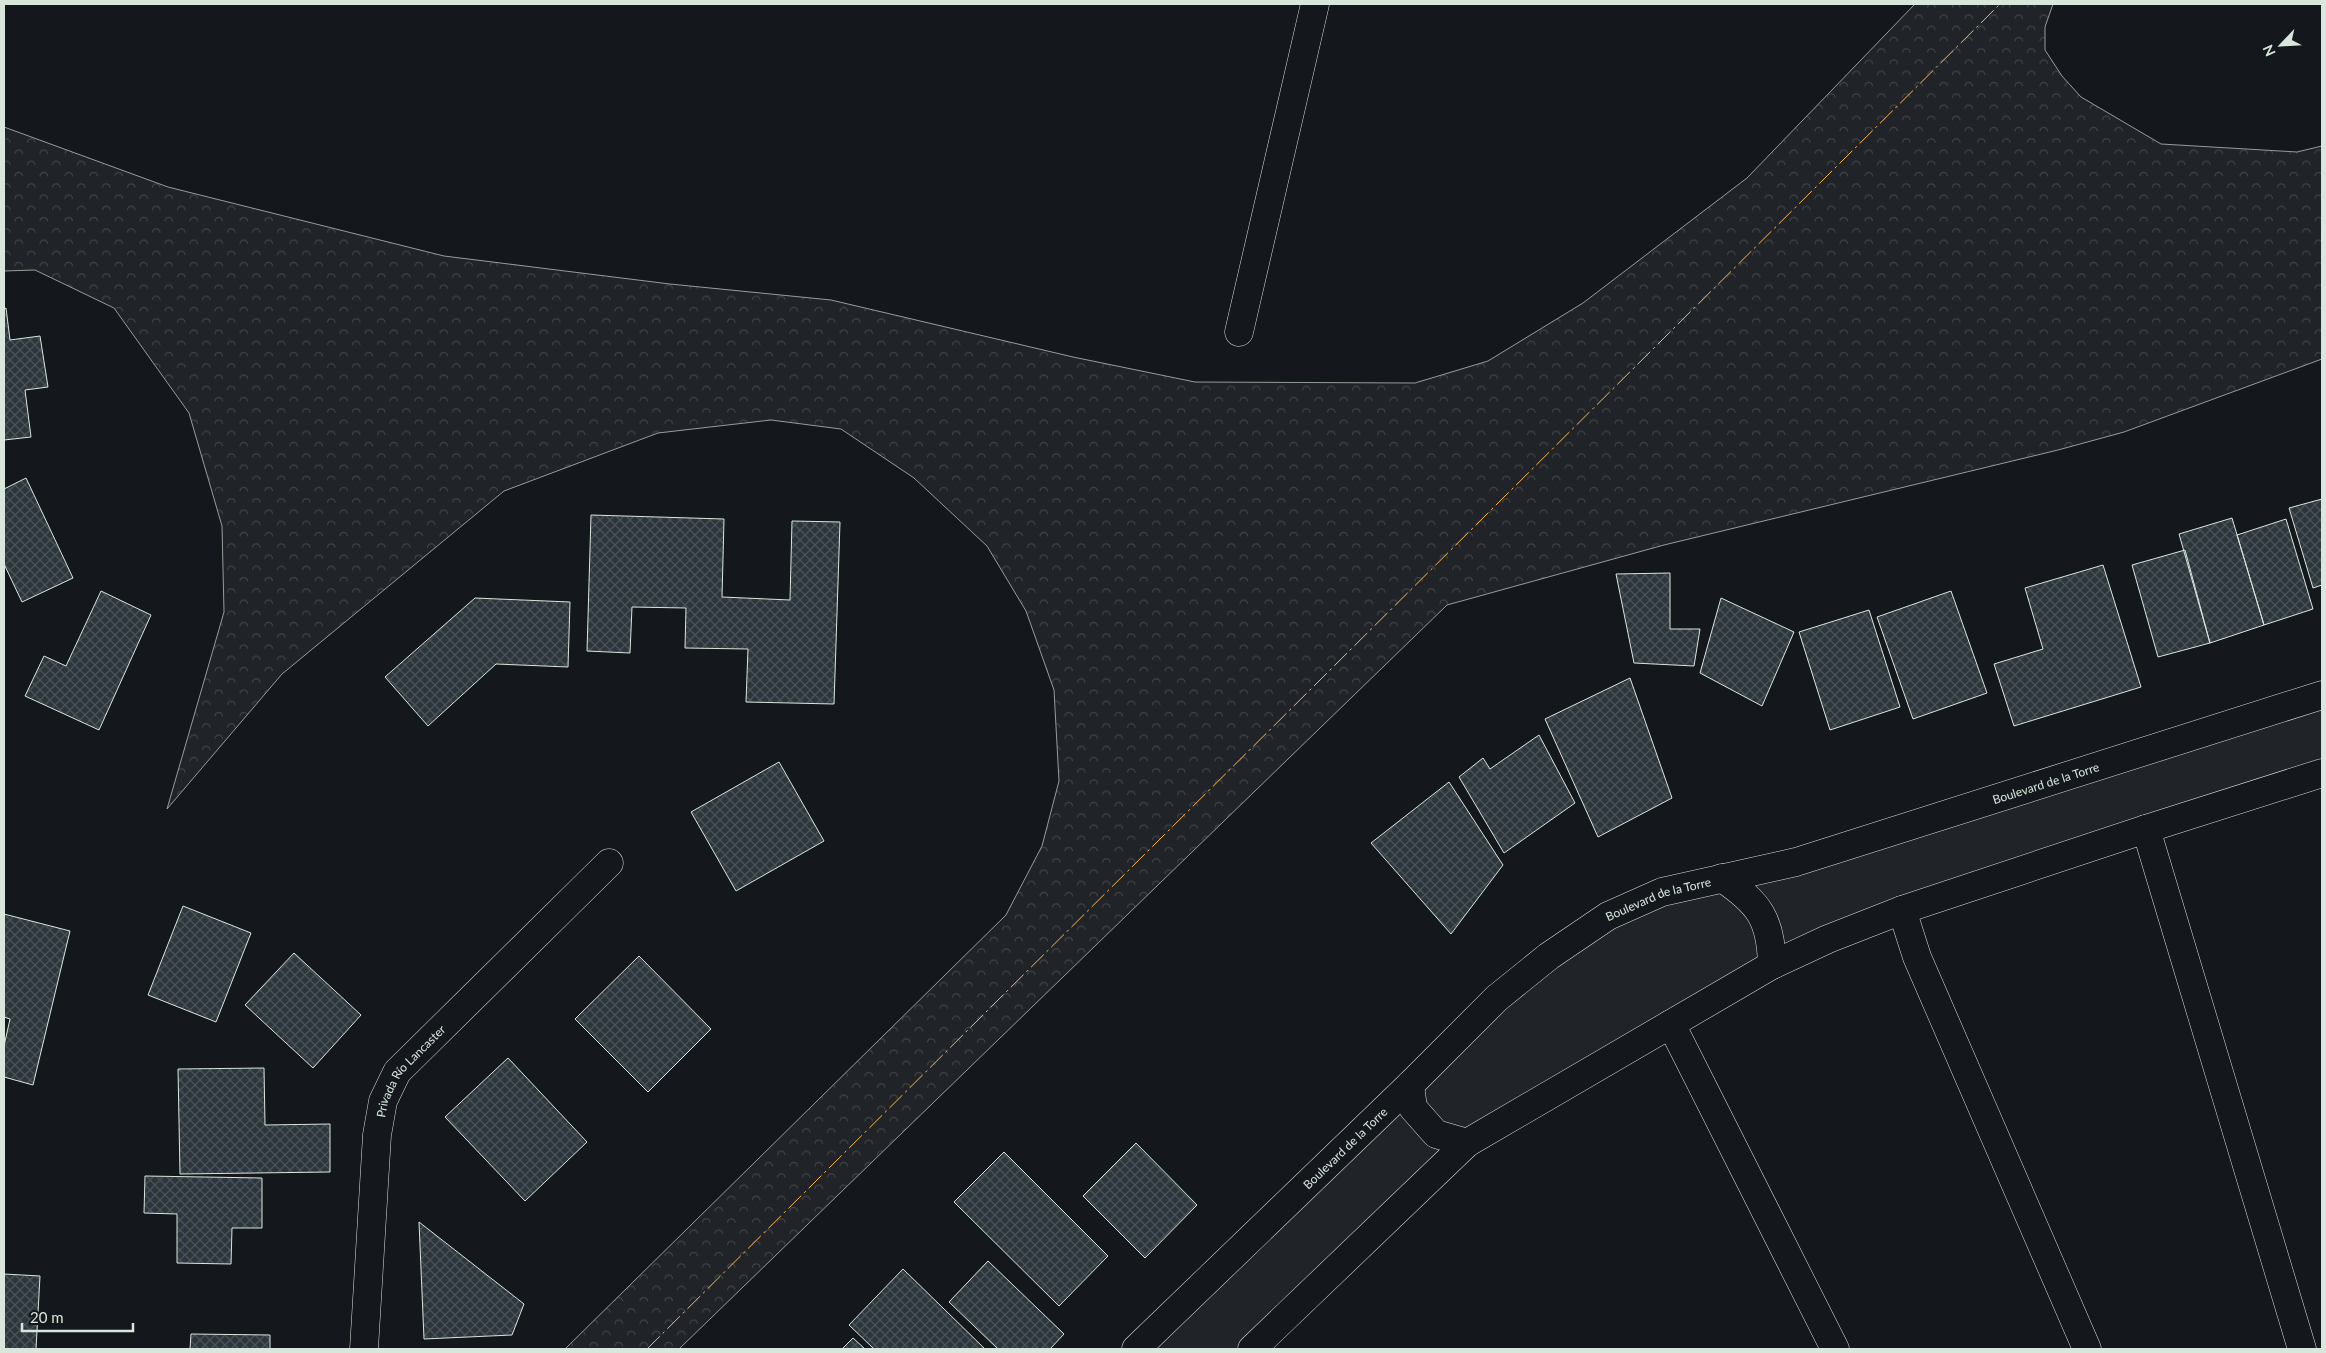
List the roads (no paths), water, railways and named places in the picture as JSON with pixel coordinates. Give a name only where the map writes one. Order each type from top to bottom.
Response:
[{"type":"street","points":[[1239,332],[1315,4]]},
{"type":"street","name":"Boulevard de la Torre","points":[[1136,1349],[1410,1085],[1497,998],[1549,956],[1600,921],[1662,892],[1796,862],[2322,695]]},
{"type":"street","points":[[1252,1349],[1467,1143],[1772,965],[1828,939],[1902,910],[2322,773]]},
{"type":"street","points":[[2146,829],[2302,1349]]},
{"type":"street","name":"Privada Río Lancaster","points":[[364,1349],[377,1135],[383,1101],[397,1072],[609,863]]},
{"type":"street","points":[[1722,878],[1745,894],[1760,912],[1772,938],[1772,965]]},
{"type":"street","points":[[1902,910],[1917,957],[2087,1349]]},
{"type":"street","points":[[1671,1024],[1835,1349]]},
{"type":"street","points":[[1410,1085],[1413,1108],[1436,1134],[1467,1143]]}]
